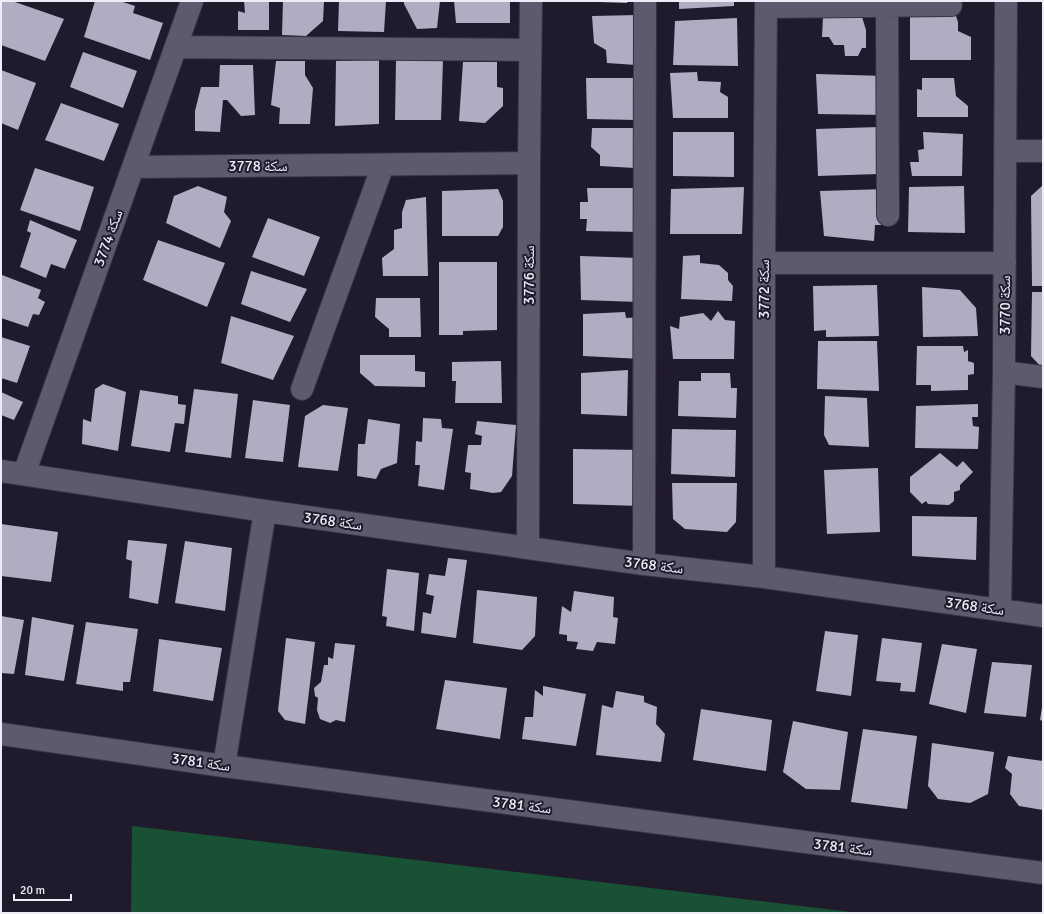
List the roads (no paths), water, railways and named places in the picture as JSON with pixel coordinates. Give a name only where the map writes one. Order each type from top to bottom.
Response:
[{"type":"street","name":"سكة 3774","points":[[24,474],[192,1]]},
{"type":"street","name":"سكة 3776","points":[[528,548],[531,1]]},
{"type":"street","points":[[644,564],[645,1]]},
{"type":"street","name":"سكة 3770","points":[[1000,610],[1004,372],[1006,1]]},
{"type":"street","points":[[766,4],[887,6],[951,5]]},
{"type":"street","name":"سكة 3772","points":[[764,577],[766,4]]},
{"type":"street","points":[[887,6],[888,215]]},
{"type":"street","points":[[176,47],[530,50]]},
{"type":"street","points":[[1006,151],[1043,151]]},
{"type":"street","name":"سكة 3778","points":[[134,167],[529,163]]},
{"type":"street","points":[[302,390],[383,165]]},
{"type":"street","points":[[764,263],[1005,264]]},
{"type":"street","points":[[1004,372],[1043,377]]},
{"type":"street","name":"سكة 3768","points":[[1,471],[265,512],[644,564],[764,577],[1043,616]]},
{"type":"street","points":[[224,766],[265,512]]},
{"type":"street","name":"سكة 3781","points":[[1,734],[224,766],[1043,873]]}]
